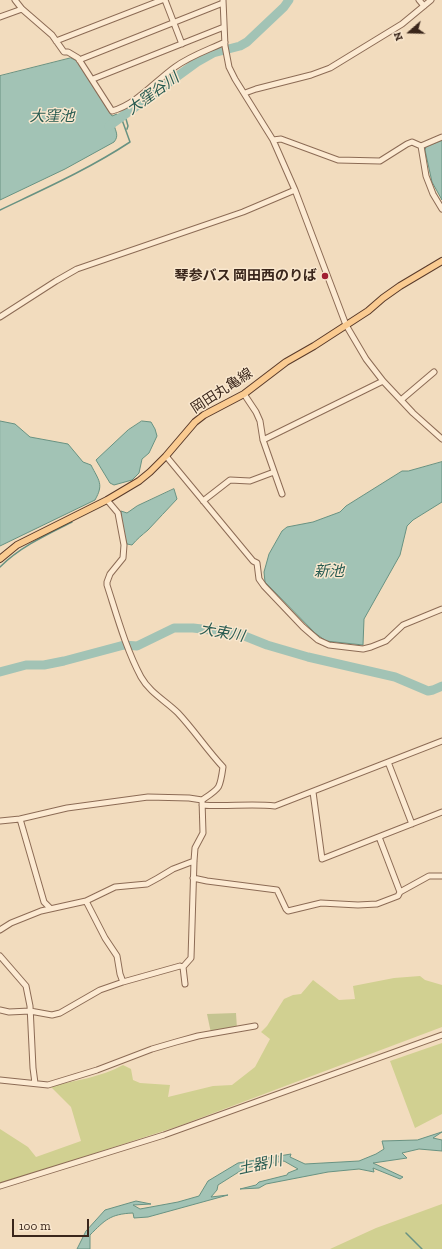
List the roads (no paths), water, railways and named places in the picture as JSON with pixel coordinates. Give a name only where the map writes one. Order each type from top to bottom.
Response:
[{"type":"main road","name":"岡田丸亀線","points":[[0,559],[17,545],[107,500],[139,481],[166,456],[195,422],[204,415],[244,394],[286,362],[368,311],[400,286],[442,261]]},
{"type":"street","points":[[15,0],[22,9],[52,35],[64,52],[68,52],[80,60],[112,111],[123,108],[152,87],[173,68],[186,60],[225,46]]},
{"type":"street","points":[[56,41],[164,0],[182,44]]},
{"type":"street","points":[[419,0],[424,6]]},
{"type":"street","points":[[245,94],[256,89],[311,75],[330,68],[387,34],[432,0]]},
{"type":"street","points":[[80,60],[223,1],[225,46],[232,74],[273,140],[296,190],[346,325],[361,352],[383,381],[442,439]]},
{"type":"street","points":[[0,17],[22,9]]},
{"type":"street","points":[[93,79],[224,27]]},
{"type":"street","points":[[273,140],[281,139],[338,160],[380,161],[412,142],[420,146],[442,137]]},
{"type":"street","points":[[420,146],[426,176],[433,194],[442,209]]},
{"type":"street","points":[[0,317],[77,269],[243,212],[296,190]]},
{"type":"street","points":[[401,400],[434,372]]},
{"type":"street","points":[[263,440],[383,381]]},
{"type":"street","points":[[244,394],[260,421],[263,440],[282,494]]},
{"type":"street","points":[[166,456],[253,561],[257,563],[259,579],[264,586],[303,627],[318,640],[329,645],[363,649],[386,641],[403,625],[442,609]]},
{"type":"street","points":[[203,501],[230,480],[250,481],[274,472]]},
{"type":"street","points":[[107,500],[118,513],[124,544],[123,558],[110,574],[107,585],[127,646],[146,685],[178,714],[223,768],[221,780],[217,790],[202,802]]},
{"type":"street","points":[[0,821],[20,819],[67,808],[148,797],[189,798],[220,807],[256,804],[275,806],[442,741]]},
{"type":"street","points":[[388,762],[412,824]]},
{"type":"street","points":[[314,792],[322,859],[442,812]]},
{"type":"street","points":[[185,984],[183,967],[191,958],[195,848],[203,833],[204,823],[202,802]]},
{"type":"street","points":[[20,819],[44,902],[50,908]]},
{"type":"street","points":[[379,837],[400,892]]},
{"type":"street","points":[[0,930],[11,923],[50,908],[86,901],[115,887],[147,884],[187,862],[194,861]]},
{"type":"street","points":[[193,878],[277,890],[288,911],[321,903],[358,905],[377,904],[398,896],[400,892],[429,876],[442,876]]},
{"type":"street","points":[[86,901],[116,956],[123,982]]},
{"type":"street","points":[[0,956],[26,986],[30,1011],[35,1084]]},
{"type":"street","points":[[0,1010],[9,1012],[30,1011],[52,1015],[60,1013],[100,990],[180,966],[183,967]]},
{"type":"street","points":[[0,1080],[48,1085],[97,1070],[176,1042],[198,1036],[255,1026]]},
{"type":"street","points":[[0,1186],[164,1135],[442,1035]]},
{"type":"water","name":"大窪池","points":[[71,58],[77,61],[112,116],[117,114],[120,121],[114,125],[117,134],[116,140],[65,169],[0,200],[0,76]]},
{"type":"water","points":[[442,141],[442,200],[432,182],[425,150],[426,147]]},
{"type":"water","points":[[0,421],[15,424],[30,437],[68,444],[83,462],[91,465],[100,486],[95,500],[0,546]]},
{"type":"water","points":[[142,421],[151,422],[157,436],[149,453],[142,459],[139,473],[132,480],[114,485],[110,483],[96,460],[128,430]]},
{"type":"water","name":"新池","points":[[442,462],[442,502],[413,520],[407,526],[400,555],[364,619],[363,645],[326,641],[315,633],[265,582],[264,572],[269,554],[282,531],[287,527],[313,522],[340,512],[346,506],[402,471],[408,471]]},
{"type":"water","points":[[174,489],[177,499],[132,545],[127,544],[122,528],[121,511],[127,513],[137,506]]},
{"type":"water","name":"土器川","points":[[442,1132],[433,1138],[442,1140],[442,1151],[419,1149],[402,1153],[407,1158],[373,1163],[403,1177],[400,1179],[373,1168],[374,1172],[359,1169],[328,1172],[266,1184],[259,1188],[240,1189],[256,1185],[259,1182],[287,1175],[288,1173],[298,1169],[284,1161],[245,1168],[218,1185],[217,1190],[211,1197],[228,1195],[148,1217],[134,1218],[133,1213],[113,1216],[90,1235],[90,1249],[77,1249],[86,1231],[105,1210],[136,1201],[151,1204],[133,1205],[140,1209],[178,1202],[199,1196],[208,1181],[238,1163],[291,1154],[290,1157],[305,1164],[359,1161],[384,1149],[382,1141],[417,1140]]},
{"type":"waterway","name":"大窪谷川","points":[[109,126],[197,62],[213,53],[240,46],[247,42],[284,7],[289,0]]},
{"type":"waterway","points":[[121,117],[126,119],[128,126],[127,129]]},
{"type":"waterway","points":[[0,210],[82,170],[130,142],[121,117]]},
{"type":"waterway","points":[[0,567],[25,547],[72,522]]},
{"type":"waterway","name":"大束川","points":[[0,672],[26,665],[44,665],[64,661],[124,645],[137,646],[174,628],[193,628],[237,633],[267,645],[308,657],[395,677],[428,691],[442,686]]},
{"type":"waterway","points":[[406,1233],[422,1249]]},
{"type":"place","name":"琴参バス 岡田西のりば","points":[[325,276]]}]
